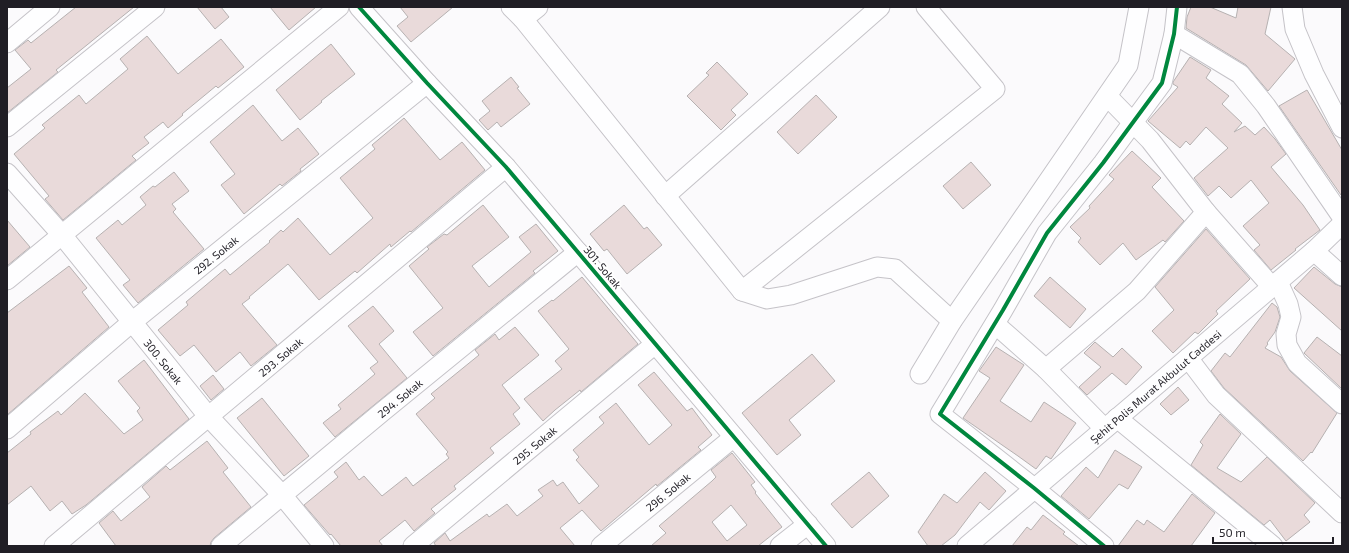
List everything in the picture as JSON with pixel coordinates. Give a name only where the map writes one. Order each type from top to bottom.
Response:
[{"type":"street","points":[[7,43],[50,7]]},
{"type":"street","points":[[7,127],[155,7]]},
{"type":"street","points":[[7,280],[339,7]]},
{"type":"street","name":"301. Sokak","points":[[359,7],[426,83],[506,167],[826,546]]},
{"type":"street","points":[[538,7],[517,13],[742,291],[767,299],[791,295],[877,267],[895,269],[952,321]]},
{"type":"street","points":[[665,196],[880,7]]},
{"type":"street","points":[[742,291],[995,89],[926,7]]},
{"type":"street","points":[[920,374],[952,321],[1128,65],[1139,7]]},
{"type":"street","points":[[1104,546],[1034,488],[940,414],[995,324],[1047,233],[1103,163],[1162,83],[1174,34],[1177,7]]},
{"type":"street","points":[[1292,7],[1295,29],[1314,74],[1342,128]]},
{"type":"street","points":[[1174,34],[1240,74],[1266,106],[1342,217]]},
{"type":"street","name":"292. Sokak","points":[[7,429],[132,322],[426,83]]},
{"type":"street","points":[[1107,96],[1150,140],[1206,212],[1275,285],[1288,304],[1291,317],[1286,334],[1287,345],[1297,363],[1342,404]]},
{"type":"street","name":"293. Sokak","points":[[54,546],[506,167]]},
{"type":"street","name":"300. Sokak","points":[[7,173],[62,235],[208,416],[282,495],[324,546]]},
{"type":"street","points":[[1046,369],[1137,291],[1206,212]]},
{"type":"street","name":"Şehit Polis Murat Akbulut Caddesi","points":[[967,546],[1110,423],[1275,285],[1342,224]]},
{"type":"street","points":[[1314,251],[1342,276]]},
{"type":"street","name":"294. Sokak","points":[[221,546],[578,252]]},
{"type":"street","points":[[995,324],[1110,423],[1273,546]]},
{"type":"street","name":"295. Sokak","points":[[413,546],[655,344]]},
{"type":"street","points":[[1188,358],[1216,395],[1342,512]]},
{"type":"street","name":"296. Sokak","points":[[601,546],[734,437]]},
{"type":"street","points":[[780,546],[808,524]]},
{"type":"building","points":[[76,7],[134,7],[56,70],[58,72],[7,113],[7,88],[31,69],[15,50],[28,40],[31,43]]},
{"type":"building","points":[[197,7],[221,7],[229,17],[215,29]]},
{"type":"building","points":[[270,7],[316,7],[289,30]]},
{"type":"building","points":[[400,7],[453,7],[411,42],[397,26],[408,17]]},
{"type":"building","points":[[1191,7],[1210,7],[1236,18],[1238,7],[1271,7],[1265,34],[1295,59],[1268,91],[1246,65],[1186,28],[1187,17]]},
{"type":"building","points":[[147,36],[178,74],[221,39],[244,67],[218,88],[216,86],[182,114],[183,115],[168,128],[163,122],[144,137],[149,143],[132,156],[136,160],[63,220],[45,199],[49,196],[14,154],[45,128],[42,125],[79,95],[86,104],[128,69],[120,59]]},
{"type":"building","points":[[331,44],[355,74],[300,120],[276,90]]},
{"type":"building","points":[[1190,57],[1211,70],[1206,78],[1229,96],[1222,104],[1242,123],[1234,132],[1245,126],[1255,135],[1264,127],[1275,139],[1286,154],[1271,167],[1303,205],[1320,230],[1271,270],[1254,250],[1260,245],[1243,226],[1269,203],[1251,180],[1231,198],[1219,186],[1208,196],[1194,178],[1228,148],[1206,127],[1190,145],[1186,141],[1180,148],[1148,121],[1178,87],[1173,84],[1173,82]]},
{"type":"building","points":[[717,62],[748,94],[731,110],[736,115],[721,130],[687,96],[709,75],[706,73]]},
{"type":"building","points":[[511,77],[519,87],[517,88],[530,104],[501,127],[497,122],[488,130],[479,120],[490,111],[482,101]]},
{"type":"building","points":[[1307,90],[1342,150],[1342,195],[1279,106]]},
{"type":"building","points":[[816,95],[837,117],[798,154],[777,132]]},
{"type":"building","points":[[253,105],[282,141],[298,128],[319,154],[300,169],[301,171],[282,186],[280,184],[244,214],[221,185],[235,174],[210,142]]},
{"type":"building","points":[[404,118],[440,160],[462,142],[485,170],[411,232],[410,231],[391,247],[390,244],[357,273],[355,271],[319,300],[288,264],[242,304],[277,345],[251,366],[240,352],[216,372],[194,345],[180,356],[158,330],[188,305],[186,302],[225,269],[230,275],[270,242],[269,241],[281,230],[283,232],[298,218],[330,255],[373,218],[340,178],[375,149],[372,145]]},
{"type":"building","points":[[1132,151],[1161,178],[1152,187],[1184,221],[1165,242],[1163,240],[1136,260],[1123,243],[1100,265],[1078,242],[1081,238],[1070,227],[1090,208],[1089,206],[1114,179],[1109,175]]},
{"type":"building","points":[[971,162],[991,185],[963,209],[943,186]]},
{"type":"building","points":[[174,172],[189,191],[172,204],[176,209],[173,212],[204,249],[138,303],[123,285],[130,280],[96,238],[118,220],[122,225],[146,205],[140,197]]},
{"type":"building","points":[[483,205],[509,237],[472,266],[489,287],[531,252],[519,237],[536,224],[558,251],[533,271],[535,273],[433,356],[413,332],[443,308],[409,266],[429,249],[427,247],[444,234],[447,235]]},
{"type":"building","points":[[624,205],[644,229],[647,227],[662,245],[627,274],[607,249],[604,251],[590,234]]},
{"type":"building","points":[[7,220],[30,247],[7,266]]},
{"type":"building","points":[[1206,229],[1250,279],[1216,311],[1218,314],[1198,334],[1195,332],[1173,353],[1152,331],[1174,310],[1155,287]]},
{"type":"building","points":[[69,266],[87,288],[82,292],[109,327],[7,415],[7,313]]},
{"type":"building","points":[[1314,267],[1335,284],[1342,287],[1342,331],[1294,288]]},
{"type":"building","points":[[582,277],[638,344],[581,392],[580,390],[543,421],[524,399],[562,369],[555,361],[569,349],[538,311],[552,300],[553,301]]},
{"type":"building","points":[[1050,277],[1086,309],[1070,328],[1034,296]]},
{"type":"building","points":[[1272,303],[1277,307],[1280,317],[1275,332],[1265,348],[1281,357],[1290,371],[1337,413],[1312,453],[1311,452],[1303,461],[1224,388],[1211,371],[1225,353],[1230,357]]},
{"type":"building","points":[[373,306],[394,331],[379,344],[407,378],[335,437],[323,423],[341,409],[338,405],[375,374],[370,368],[378,362],[348,326]]},
{"type":"building","points":[[515,327],[539,355],[502,385],[520,408],[513,414],[520,424],[490,448],[494,453],[454,486],[456,489],[431,509],[435,513],[414,531],[405,520],[379,541],[383,546],[341,546],[304,505],[338,477],[334,472],[346,462],[359,480],[364,476],[382,496],[406,477],[413,486],[449,458],[446,454],[448,452],[416,414],[435,398],[431,394],[479,355],[475,350],[495,334],[499,340]]},
{"type":"building","points":[[1317,337],[1342,356],[1342,389],[1304,353]]},
{"type":"building","points":[[1095,342],[1113,357],[1122,348],[1142,367],[1126,385],[1112,373],[1087,395],[1079,387],[1101,367],[1084,353]]},
{"type":"building","points":[[996,347],[1024,365],[1000,401],[1031,422],[1044,402],[1076,423],[1051,459],[1046,456],[1036,469],[963,418],[990,378],[979,371]]},
{"type":"building","points":[[812,354],[835,381],[789,420],[801,435],[777,455],[742,413]]},
{"type":"building","points":[[144,360],[189,419],[86,505],[72,514],[62,501],[50,511],[31,486],[7,505],[7,453],[31,434],[30,432],[58,411],[61,415],[85,393],[124,434],[143,420],[137,411],[140,408],[118,381]]},
{"type":"building","points":[[654,372],[687,411],[692,408],[712,435],[698,447],[701,450],[657,486],[656,484],[601,531],[582,510],[560,528],[575,546],[436,546],[434,543],[445,533],[450,541],[487,514],[489,517],[507,504],[517,516],[543,496],[538,490],[553,480],[557,486],[563,482],[579,504],[599,486],[576,460],[579,457],[573,450],[604,423],[599,417],[616,403],[649,445],[672,425],[638,385]]},
{"type":"building","points":[[213,375],[224,389],[211,400],[200,386]]},
{"type":"building","points":[[1178,387],[1189,400],[1171,415],[1160,404]]},
{"type":"building","points":[[262,398],[309,456],[284,476],[237,418]]},
{"type":"building","points":[[1220,414],[1241,434],[1217,468],[1241,482],[1267,457],[1315,503],[1304,515],[1310,522],[1286,541],[1270,520],[1264,525],[1191,465],[1203,445],[1200,442]]},
{"type":"building","points":[[207,441],[228,468],[223,472],[251,507],[214,538],[210,546],[116,546],[99,523],[113,511],[121,521],[150,497],[142,487],[166,466],[170,470]]},
{"type":"building","points":[[1115,450],[1142,467],[1128,489],[1119,484],[1089,519],[1061,496],[1086,467],[1098,478]]},
{"type":"building","points":[[732,453],[755,482],[751,485],[756,492],[755,493],[782,527],[758,546],[651,546],[666,533],[659,526],[716,477],[711,470]],"holes":[[[731,505],[747,525],[727,541],[712,522]]]},
{"type":"building","points":[[869,472],[889,496],[852,528],[831,504]]},
{"type":"building","points":[[985,472],[1006,491],[989,510],[980,502],[955,535],[941,546],[928,546],[918,532],[944,494],[957,503]]},
{"type":"building","points":[[1192,494],[1215,513],[1191,546],[1118,546],[1137,520],[1144,525],[1147,520],[1164,532]]},
{"type":"building","points":[[1043,515],[1065,532],[1063,534],[1079,546],[1012,546],[1027,527],[1031,530]]},
{"type":"cycle path","points":[[359,7],[427,83],[506,167],[826,546]]},
{"type":"cycle path","points":[[1104,546],[1034,488],[940,414],[1003,310],[1047,233],[1103,163],[1162,83],[1174,34],[1177,7]]}]
